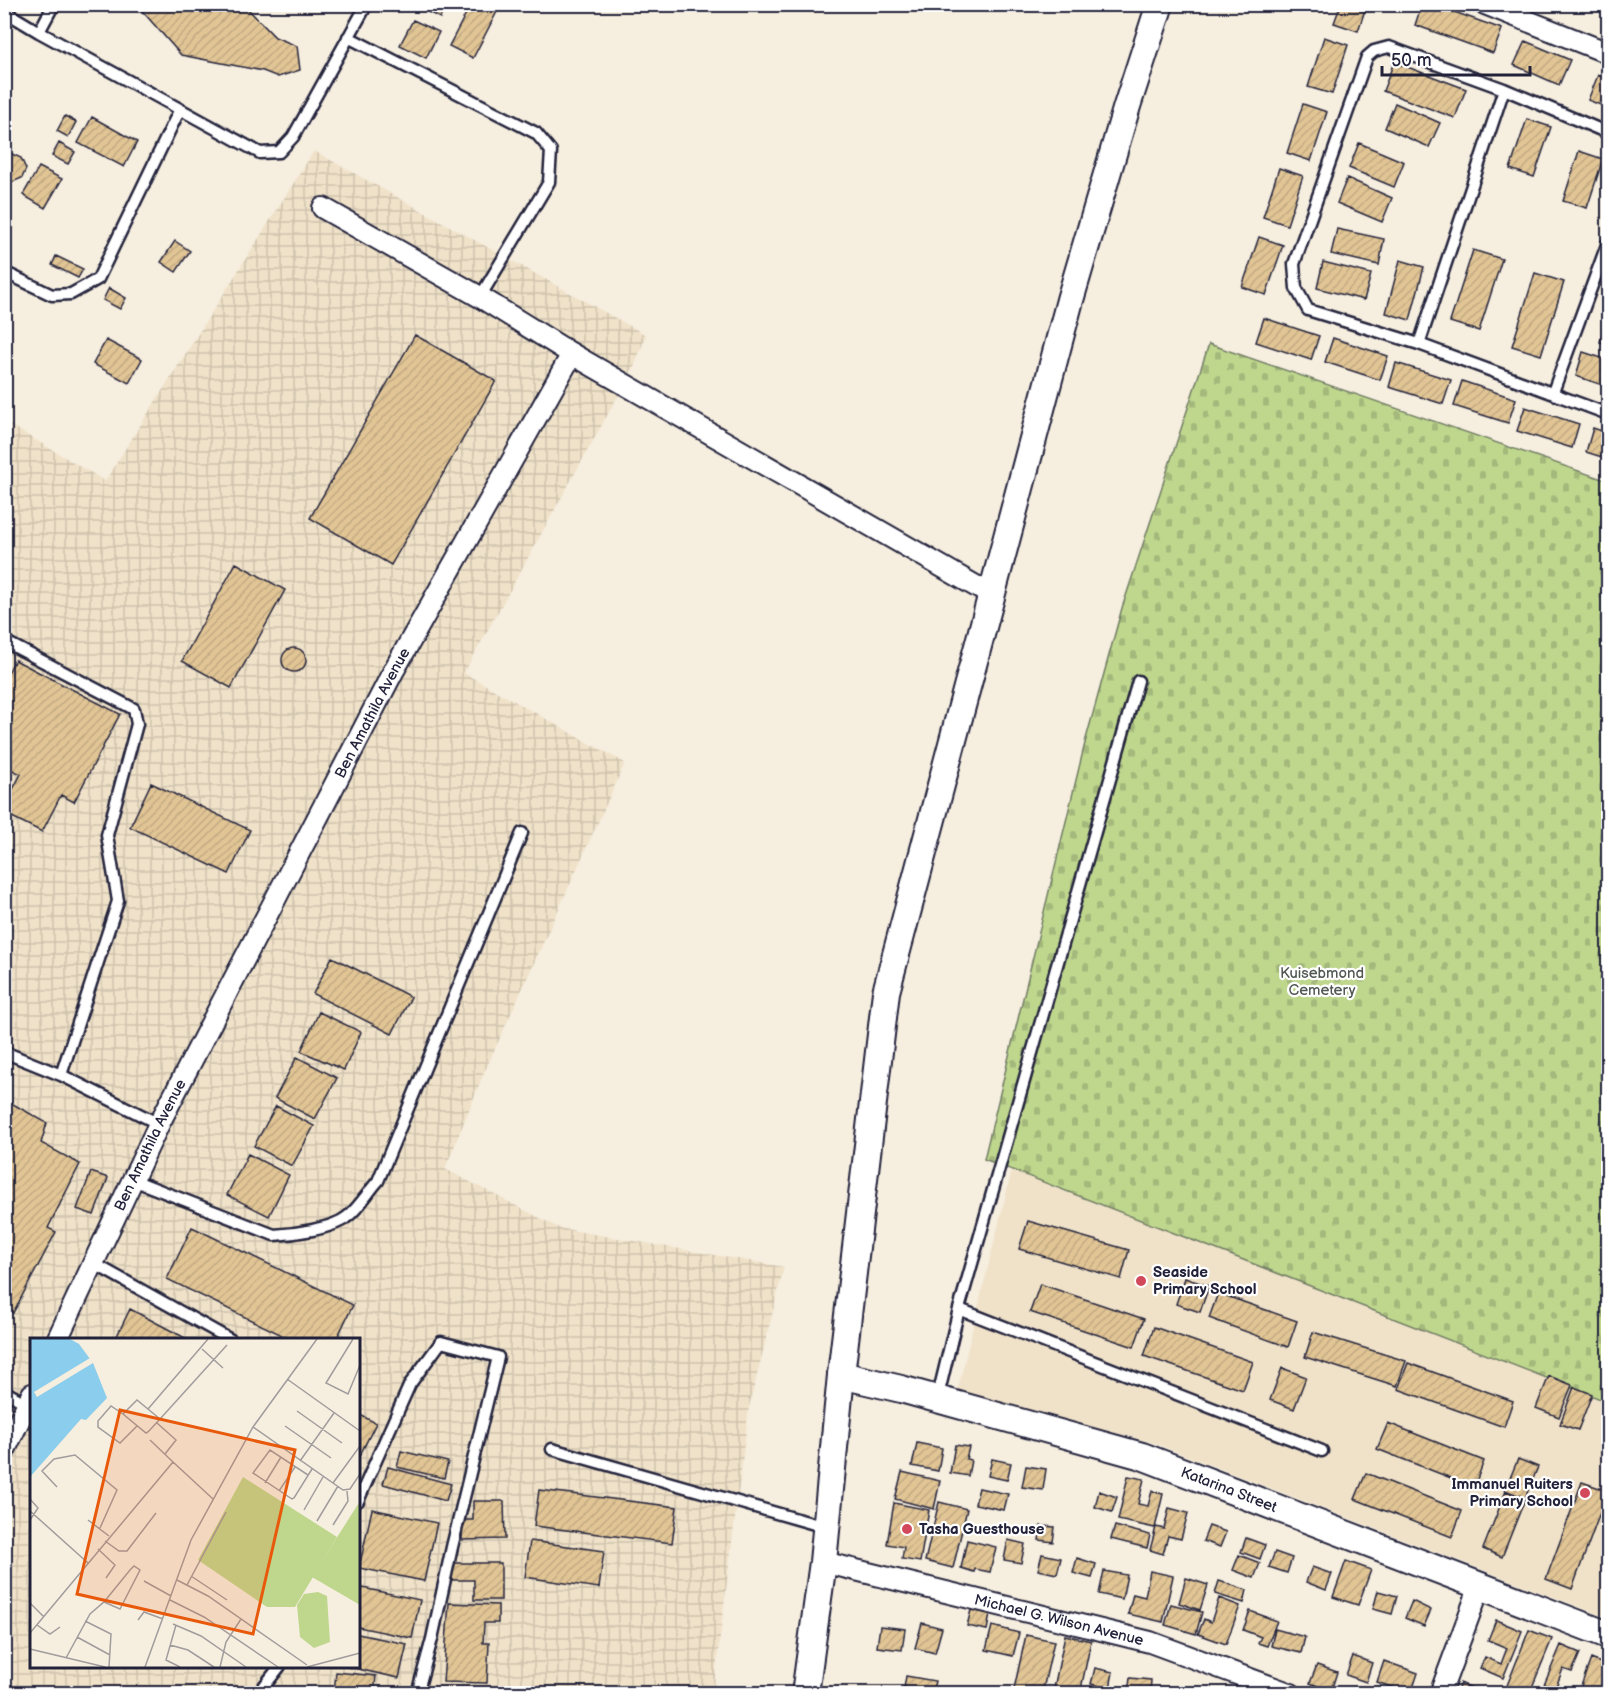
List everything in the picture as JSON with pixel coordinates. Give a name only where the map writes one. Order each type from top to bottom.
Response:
[{"type":"street","points":[[805,1694],[827,1528],[841,1375],[886,992],[1070,300],[1127,106],[1160,4]]},
{"type":"street","points":[[1485,4],[1608,53]]},
{"type":"street","points":[[323,208],[993,596]]},
{"type":"street","name":"Ben Amathila Avenue","points":[[58,1338],[159,1124],[394,670],[572,354]]},
{"type":"street","name":"Katarina Street","points":[[841,1375],[901,1389],[1142,1456],[1608,1635]]},
{"type":"street","points":[[4,1452],[29,1399]]},
{"type":"street","name":"Michael G. Wilson Avenue","points":[[823,1562],[1150,1642],[1291,1694]]},
{"type":"street","points":[[1440,1694],[1480,1586]]},
{"type":"lane","points":[[39,32],[54,4]]},
{"type":"lane","points":[[4,12],[260,153],[279,152],[293,137],[366,5]]},
{"type":"lane","points":[[348,38],[536,133],[551,151],[549,182],[480,297]]},
{"type":"lane","points":[[1608,133],[1504,89],[1389,47],[1374,51],[1367,57],[1294,264],[1296,288],[1308,309],[1419,344],[1608,414]]},
{"type":"lane","points":[[1419,344],[1504,89]]},
{"type":"lane","points":[[4,272],[52,295],[71,294],[98,279],[180,109]]},
{"type":"lane","points":[[1552,392],[1608,242]]},
{"type":"lane","points":[[4,641],[134,709],[137,724],[106,835],[118,901],[61,1075]]},
{"type":"lane","points":[[937,1400],[959,1309],[1138,681]]},
{"type":"lane","points":[[133,1180],[274,1235],[293,1234],[321,1228],[347,1218],[378,1181],[522,833]]},
{"type":"lane","points":[[4,1052],[61,1075],[159,1124]]},
{"type":"lane","points":[[93,1263],[227,1338]]},
{"type":"lane","points":[[959,1309],[1322,1451]]},
{"type":"lane","points":[[360,1496],[410,1384],[441,1342],[498,1357],[417,1694]]},
{"type":"lane","points":[[4,1391],[29,1399]]},
{"type":"lane","points":[[552,1449],[827,1528]]},
{"type":"lane","points":[[258,1694],[278,1668]]},
{"type":"shaded area","points":[[314,151],[646,335],[634,367],[464,673],[625,763],[484,1073],[445,1169],[559,1228],[784,1267],[749,1407],[713,1693],[5,1694],[5,422],[105,481]]},
{"type":"shaded area","name":"Seaside Primary School","points":[[1012,1170],[1608,1402],[1608,1618],[1151,1442],[957,1392]]},
{"type":"green space","name":"Kuisebmond Cemetery","points":[[1209,344],[1608,481],[1608,1402],[984,1159],[1086,739],[1122,608]]},
{"type":"building","points":[[136,4],[243,4],[275,37],[297,46],[300,70],[278,77],[263,71],[181,55]]},
{"type":"building","points":[[419,4],[447,4],[440,18],[418,7]]},
{"type":"building","points":[[471,4],[501,4],[473,58],[449,46]]},
{"type":"building","points":[[1341,4],[1367,4],[1358,31],[1334,23]]},
{"type":"building","points":[[1422,4],[1432,4],[1502,29],[1493,53],[1415,25]]},
{"type":"building","points":[[413,20],[439,32],[426,58],[400,45]]},
{"type":"building","points":[[1324,37],[1348,45],[1332,94],[1308,87]]},
{"type":"building","points":[[1525,41],[1570,60],[1559,85],[1514,65]]},
{"type":"building","points":[[1394,62],[1466,89],[1455,118],[1383,91]]},
{"type":"building","points":[[1598,75],[1608,80],[1608,108],[1588,100]]},
{"type":"building","points":[[1395,103],[1440,123],[1429,147],[1385,128]]},
{"type":"building","points":[[1303,104],[1327,112],[1311,161],[1287,153]]},
{"type":"building","points":[[65,116],[76,122],[68,137],[57,131]]},
{"type":"building","points":[[92,117],[137,142],[124,167],[78,143]]},
{"type":"building","points":[[1527,119],[1551,127],[1534,177],[1510,169]]},
{"type":"building","points":[[59,143],[75,152],[68,164],[52,156]]},
{"type":"building","points":[[1359,143],[1404,162],[1394,187],[1349,168]]},
{"type":"building","points":[[1579,151],[1603,159],[1587,208],[1563,201]]},
{"type":"building","points":[[12,154],[21,158],[26,169],[22,178],[10,183],[4,181],[4,156]]},
{"type":"building","points":[[39,167],[62,179],[45,208],[23,195]]},
{"type":"building","points":[[1279,168],[1303,176],[1287,225],[1263,217]]},
{"type":"building","points":[[1347,178],[1392,198],[1382,222],[1337,203]]},
{"type":"building","points":[[1337,229],[1384,239],[1379,265],[1331,254]]},
{"type":"building","points":[[1259,237],[1283,245],[1266,295],[1242,287]]},
{"type":"building","points":[[175,241],[190,251],[176,272],[161,262]]},
{"type":"building","points":[[1473,250],[1502,259],[1479,331],[1450,322]]},
{"type":"building","points":[[56,256],[83,269],[78,278],[52,265]]},
{"type":"building","points":[[1400,260],[1424,267],[1410,320],[1386,313]]},
{"type":"building","points":[[1323,262],[1371,274],[1364,300],[1317,288]]},
{"type":"building","points":[[1535,273],[1564,282],[1541,355],[1512,346]]},
{"type":"building","points":[[109,288],[126,298],[120,309],[103,300]]},
{"type":"building","points":[[1608,315],[1608,345],[1600,342]]},
{"type":"building","points":[[1264,318],[1319,336],[1311,360],[1256,342]]},
{"type":"building","points":[[415,335],[496,381],[391,565],[310,518]]},
{"type":"building","points":[[1333,338],[1388,356],[1380,380],[1325,362]]},
{"type":"building","points":[[106,340],[142,359],[129,383],[93,364]]},
{"type":"building","points":[[1583,352],[1608,360],[1608,387],[1576,376]]},
{"type":"building","points":[[1396,363],[1451,380],[1443,404],[1389,387]]},
{"type":"building","points":[[1462,381],[1516,399],[1508,423],[1454,406]]},
{"type":"building","points":[[1525,407],[1579,424],[1572,448],[1517,431]]},
{"type":"building","points":[[1593,428],[1608,433],[1608,459],[1586,452]]},
{"type":"building","points":[[236,563],[285,590],[231,688],[182,661]]},
{"type":"building","points":[[294,648],[303,651],[306,660],[303,669],[294,672],[285,669],[282,660],[285,651]]},
{"type":"building","points":[[15,660],[120,714],[74,802],[61,795],[42,832],[4,813],[4,806],[21,774],[4,766],[4,680]]},
{"type":"building","points":[[151,783],[250,830],[229,874],[130,827]]},
{"type":"building","points":[[332,957],[411,997],[392,1034],[313,994]]},
{"type":"building","points":[[319,1012],[361,1032],[344,1070],[301,1051]]},
{"type":"building","points":[[297,1057],[337,1078],[315,1119],[275,1098]]},
{"type":"building","points":[[4,1099],[47,1123],[41,1143],[80,1164],[48,1228],[56,1232],[13,1313],[4,1308]]},
{"type":"building","points":[[276,1106],[314,1126],[292,1166],[254,1146]]},
{"type":"building","points":[[248,1154],[289,1175],[269,1216],[227,1195]]},
{"type":"building","points":[[91,1172],[108,1178],[94,1215],[77,1209]]},
{"type":"building","points":[[1028,1221],[1129,1250],[1121,1279],[1019,1249]]},
{"type":"building","points":[[192,1227],[353,1305],[337,1338],[288,1338],[167,1279]]},
{"type":"building","points":[[1185,1278],[1209,1286],[1200,1312],[1176,1304]]},
{"type":"building","points":[[1040,1284],[1144,1319],[1134,1347],[1030,1312]]},
{"type":"building","points":[[1218,1293],[1297,1321],[1288,1347],[1209,1318]]},
{"type":"building","points":[[130,1309],[185,1338],[116,1338]]},
{"type":"building","points":[[1154,1327],[1253,1362],[1243,1390],[1144,1356]]},
{"type":"building","points":[[1313,1332],[1406,1361],[1397,1386],[1305,1357]]},
{"type":"building","points":[[1408,1363],[1513,1401],[1504,1427],[1398,1389]]},
{"type":"building","points":[[1282,1368],[1306,1377],[1294,1409],[1270,1400]]},
{"type":"building","points":[[1549,1376],[1572,1385],[1559,1417],[1536,1408]]},
{"type":"building","points":[[1574,1387],[1592,1394],[1578,1430],[1560,1424]]},
{"type":"building","points":[[360,1415],[376,1423],[360,1455]]},
{"type":"building","points":[[1388,1423],[1484,1461],[1474,1487],[1377,1449]]},
{"type":"building","points":[[917,1443],[942,1448],[938,1471],[912,1466]]},
{"type":"building","points":[[955,1445],[969,1447],[966,1459],[971,1460],[968,1476],[950,1473]]},
{"type":"building","points":[[401,1451],[448,1462],[444,1478],[397,1467]]},
{"type":"building","points":[[992,1459],[1011,1463],[1007,1480],[988,1476]]},
{"type":"building","points":[[1518,1459],[1538,1467],[1525,1498],[1505,1490]]},
{"type":"building","points":[[1026,1466],[1046,1469],[1043,1490],[1022,1487]]},
{"type":"building","points":[[388,1467],[451,1484],[446,1501],[383,1484]]},
{"type":"building","points":[[902,1472],[940,1481],[934,1509],[895,1499]]},
{"type":"building","points":[[1366,1473],[1462,1511],[1452,1537],[1355,1499]]},
{"type":"building","points":[[1128,1476],[1144,1479],[1138,1504],[1148,1506],[1152,1491],[1163,1494],[1155,1528],[1118,1520]]},
{"type":"building","points":[[1582,1482],[1608,1491],[1572,1589],[1546,1579]]},
{"type":"building","points":[[979,1488],[1008,1494],[1004,1510],[975,1504]]},
{"type":"building","points":[[539,1490],[677,1507],[672,1543],[534,1526]]},
{"type":"building","points":[[1099,1491],[1117,1497],[1112,1512],[1095,1507]]},
{"type":"building","points":[[1506,1491],[1525,1499],[1502,1557],[1483,1549]]},
{"type":"building","points":[[473,1501],[504,1501],[505,1539],[462,1540],[462,1520],[473,1520]]},
{"type":"building","points":[[939,1502],[967,1509],[953,1568],[925,1561]]},
{"type":"building","points":[[894,1503],[929,1510],[920,1562],[902,1559],[904,1547],[887,1544]]},
{"type":"building","points":[[1169,1508],[1188,1513],[1181,1539],[1168,1536],[1163,1554],[1150,1550],[1156,1527],[1164,1529]]},
{"type":"building","points":[[372,1509],[437,1523],[424,1581],[360,1568]]},
{"type":"building","points":[[1041,1526],[1055,1527],[1053,1542],[1039,1540]]},
{"type":"building","points":[[1115,1526],[1150,1535],[1147,1548],[1111,1539]]},
{"type":"building","points":[[1209,1526],[1226,1532],[1220,1547],[1203,1541]]},
{"type":"building","points":[[1246,1538],[1265,1545],[1260,1559],[1241,1552]]},
{"type":"building","points":[[967,1540],[996,1547],[990,1572],[975,1569],[974,1572],[961,1568]]},
{"type":"building","points":[[1008,1540],[1025,1544],[1021,1563],[1004,1560]]},
{"type":"building","points":[[530,1541],[604,1551],[599,1588],[525,1577]]},
{"type":"building","points":[[1275,1552],[1292,1558],[1287,1573],[1269,1567]]},
{"type":"building","points":[[1042,1554],[1061,1558],[1057,1574],[1038,1570]]},
{"type":"building","points":[[1239,1555],[1260,1563],[1254,1578],[1233,1570]]},
{"type":"building","points":[[1077,1558],[1096,1564],[1092,1578],[1073,1573]]},
{"type":"building","points":[[1346,1561],[1371,1570],[1358,1605],[1333,1597]]},
{"type":"building","points":[[452,1563],[501,1563],[501,1600],[474,1600],[474,1580],[452,1580]]},
{"type":"building","points":[[1312,1567],[1332,1574],[1326,1590],[1306,1582]]},
{"type":"building","points":[[1104,1571],[1127,1575],[1122,1599],[1099,1594]]},
{"type":"building","points":[[1150,1571],[1173,1576],[1163,1622],[1128,1614],[1133,1594],[1145,1597]]},
{"type":"building","points":[[1186,1578],[1208,1585],[1200,1610],[1179,1603]]},
{"type":"building","points":[[1219,1581],[1247,1590],[1244,1603],[1215,1594]]},
{"type":"building","points":[[360,1587],[420,1600],[412,1638],[360,1627]]},
{"type":"building","points":[[1378,1591],[1397,1596],[1392,1614],[1373,1609]]},
{"type":"building","points":[[1219,1598],[1240,1606],[1226,1644],[1198,1634],[1204,1619],[1211,1622]]},
{"type":"building","points":[[1412,1601],[1431,1610],[1424,1626],[1405,1618]]},
{"type":"building","points":[[449,1603],[498,1605],[498,1623],[484,1623],[483,1643],[489,1643],[487,1683],[443,1682]]},
{"type":"building","points":[[1171,1604],[1202,1612],[1196,1634],[1165,1625]]},
{"type":"building","points":[[971,1610],[990,1614],[987,1630],[967,1626]]},
{"type":"building","points":[[1250,1611],[1277,1621],[1267,1646],[1258,1643],[1261,1637],[1243,1630]]},
{"type":"building","points":[[1496,1620],[1522,1631],[1503,1678],[1480,1668],[1485,1657],[1501,1664],[1507,1648],[1488,1640]]},
{"type":"building","points":[[922,1623],[942,1628],[935,1653],[915,1648]]},
{"type":"building","points":[[880,1626],[905,1629],[902,1650],[877,1647]]},
{"type":"building","points":[[992,1626],[1019,1633],[1013,1656],[986,1650]]},
{"type":"building","points":[[1275,1629],[1305,1637],[1301,1653],[1271,1646]]},
{"type":"building","points":[[1529,1630],[1552,1639],[1530,1692],[1521,1689],[1519,1693],[1506,1688]]},
{"type":"building","points":[[360,1634],[407,1644],[399,1678],[353,1668],[360,1668]]},
{"type":"building","points":[[1026,1635],[1054,1641],[1042,1694],[1014,1689]]},
{"type":"building","points":[[1065,1635],[1091,1641],[1080,1694],[1053,1693]]},
{"type":"building","points":[[1561,1645],[1580,1653],[1572,1672],[1563,1669],[1555,1689],[1544,1685]]},
{"type":"building","points":[[1353,1656],[1372,1663],[1366,1682],[1346,1675]]},
{"type":"building","points":[[1591,1659],[1608,1666],[1608,1679],[1603,1694],[1578,1694]]},
{"type":"building","points":[[1384,1661],[1418,1673],[1411,1694],[1377,1682]]},
{"type":"building","points":[[1317,1665],[1337,1672],[1331,1691],[1310,1683]]},
{"type":"building","points":[[1095,1668],[1113,1672],[1110,1688],[1091,1684]]},
{"type":"building","points":[[336,1672],[376,1676],[374,1694],[334,1694]]},
{"type":"building","points":[[906,1676],[935,1681],[932,1694],[903,1694]]},
{"type":"building","points":[[1130,1678],[1151,1680],[1150,1694],[1128,1694]]},
{"type":"building","points":[[1460,1683],[1487,1694],[1456,1694]]},
{"type":"place","name":"Seaside Primary School","points":[[1141,1281]]},
{"type":"place","name":"Immanuel Ruiters Primary School","points":[[1585,1493]]},
{"type":"place","name":"Tasha Guesthouse","points":[[907,1529]]}]
